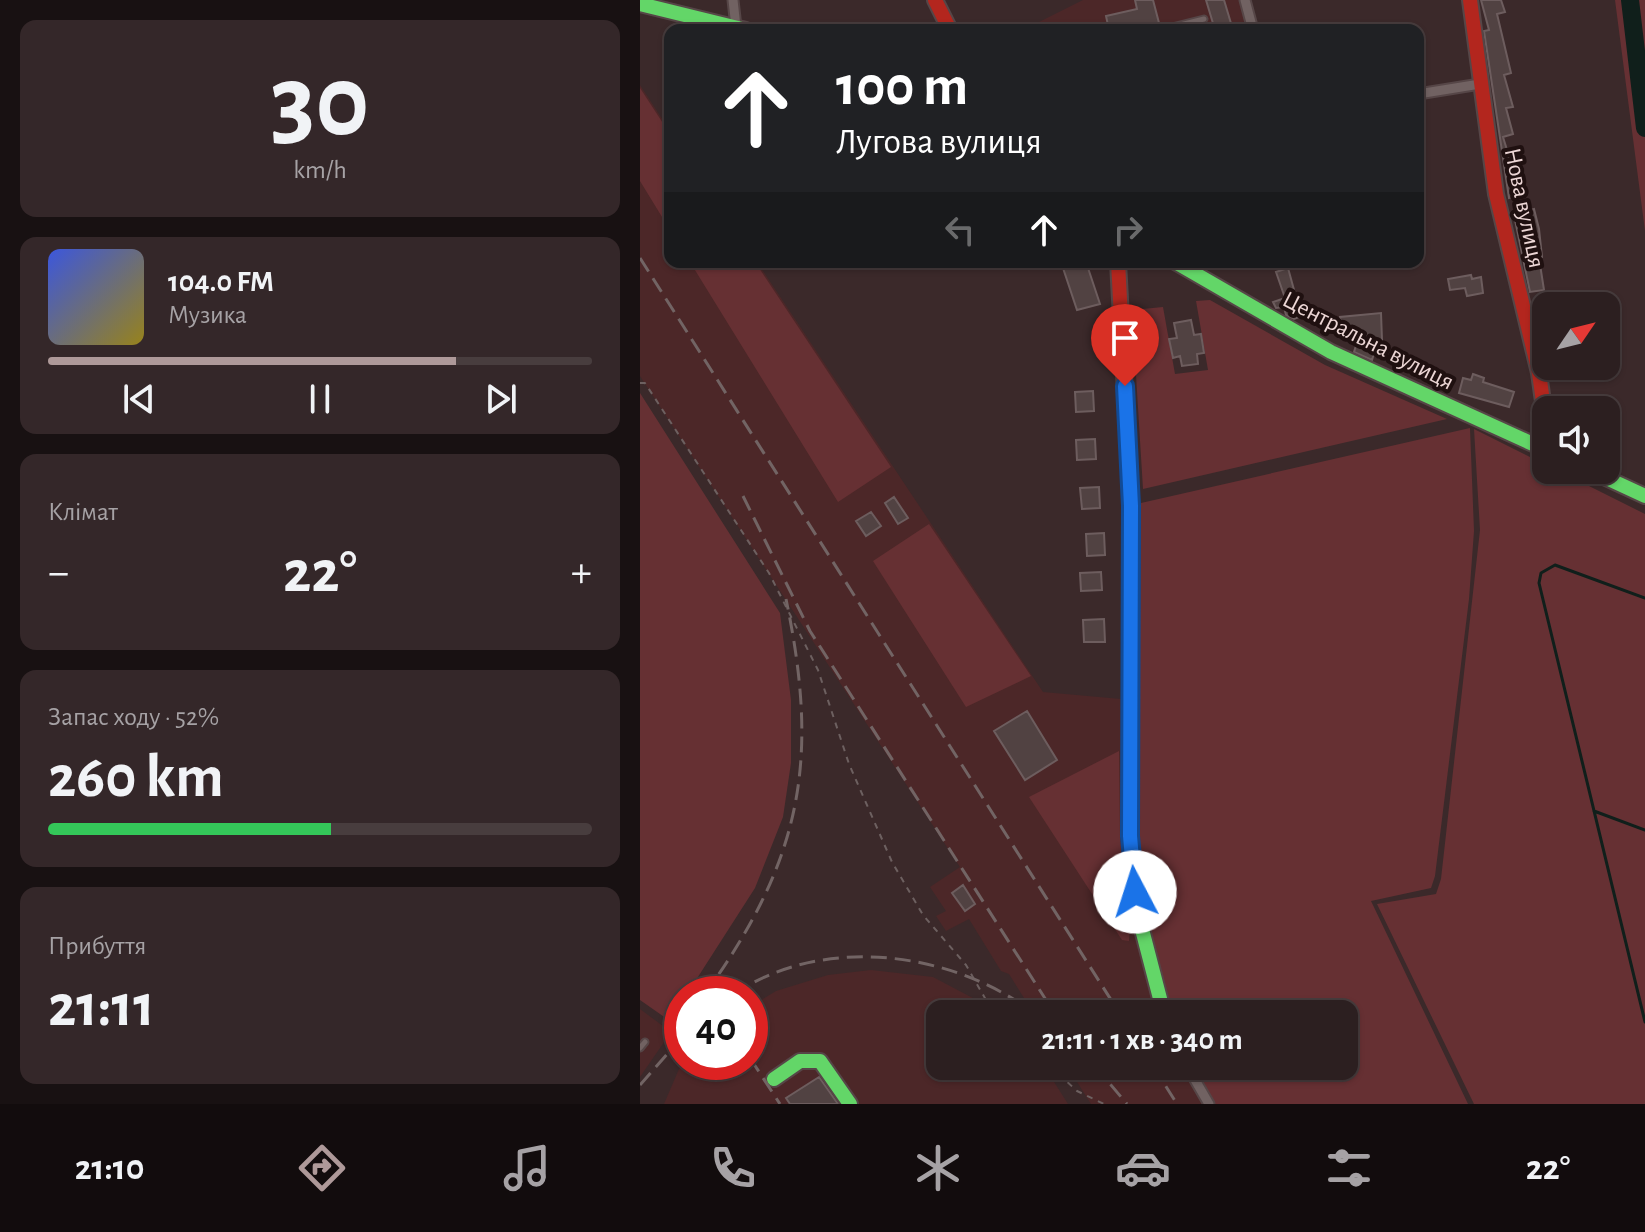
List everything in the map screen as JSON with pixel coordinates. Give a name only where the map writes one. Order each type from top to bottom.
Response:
[{"type":"street","points":[[733,0],[740,24]]},
{"type":"street","points":[[935,0],[947,24]]},
{"type":"street","points":[[1245,0],[1251,24]]},
{"type":"street","name":"Нова вулиця","points":[[1470,0],[1496,194],[1542,396]]},
{"type":"street","points":[[640,4],[721,24]]},
{"type":"street","points":[[1424,93],[1480,84]]},
{"type":"street","points":[[1120,268],[1131,506],[1130,836],[1137,910],[1160,1000]]},
{"type":"street","name":"Центральна вулиця","points":[[1185,268],[1331,352],[1532,444]]},
{"type":"street","points":[[1619,484],[1645,496]]},
{"type":"street","points":[[774,1079],[800,1061],[820,1061],[850,1104]]},
{"type":"street","points":[[1195,1080],[1209,1104]]},
{"type":"lane","points":[[1184,24],[1204,19]]},
{"type":"lane","points":[[640,1048],[645,1042]]},
{"type":"path","points":[[640,383],[645,383],[769,573],[818,670],[855,778],[892,862],[923,915],[966,965],[986,1000]]},
{"type":"path","points":[[1065,1080],[1077,1091],[1104,1104]]},
{"type":"shaded area","points":[[1083,0],[1240,0],[1247,24],[1035,24]]},
{"type":"shaded area","points":[[1615,0],[1645,0],[1645,231]]},
{"type":"shaded area","points":[[640,85],[664,122],[664,268],[761,268],[1043,692],[1121,699],[1123,837],[1141,954],[1155,1000],[1025,1000],[1009,974],[1001,971],[969,919],[946,931],[936,916],[946,911],[930,887],[960,867],[640,376]]},
{"type":"shaded area","points":[[640,88],[664,125],[664,220],[640,181]]},
{"type":"shaded area","points":[[694,268],[759,268],[891,467],[838,502]]},
{"type":"shaded area","points":[[1210,300],[1325,365],[1447,419],[1143,489],[1132,310],[1163,307],[1175,374],[1208,370],[1196,301]]},
{"type":"shaded area","points":[[640,393],[780,613],[791,700],[791,763],[783,817],[755,888],[699,976],[664,976],[664,1017],[640,1000]]},
{"type":"shaded area","points":[[1470,428],[1474,531],[1469,599],[1435,876],[1431,888],[1371,901],[1468,1104],[1213,1104],[1199,1080],[1358,1080],[1358,1000],[1164,1000],[1150,954],[1135,856],[1134,745],[1139,742],[1141,503]]},
{"type":"shaded area","points":[[1474,429],[1532,458],[1532,484],[1585,484],[1645,514],[1645,1104],[1474,1104],[1377,904],[1436,894],[1441,879],[1480,530]]},
{"type":"shaded area","points":[[929,524],[1031,676],[966,707],[873,561]]},
{"type":"shaded area","points":[[1119,751],[1120,838],[1131,913],[1129,941],[1122,940],[1029,797]]},
{"type":"shaded area","points":[[871,970],[933,977],[977,1000],[926,1000],[926,1080],[1053,1080],[1068,1104],[664,1104],[674,1080],[768,1080],[768,996],[828,975]]},
{"type":"shaded area","points":[[640,1009],[664,1027],[664,1042],[640,1077]]},
{"type":"shaded area","points":[[1076,1080],[1190,1080],[1204,1104],[1091,1104]]},
{"type":"building","points":[[1135,0],[1153,0],[1159,23],[1108,24],[1106,16],[1137,9]]},
{"type":"building","points":[[1206,0],[1224,0],[1231,24],[1213,24]]},
{"type":"building","points":[[1481,0],[1501,0],[1505,12],[1497,14],[1511,73],[1504,75],[1513,107],[1506,108],[1513,134],[1503,137],[1521,195],[1509,198],[1484,31],[1489,30]]},
{"type":"building","points":[[1534,209],[1539,229],[1544,290],[1530,292],[1514,215]]},
{"type":"building","points":[[1063,268],[1088,268],[1100,304],[1077,310]]},
{"type":"building","points":[[1288,268],[1299,308],[1308,305],[1311,313],[1294,319],[1286,315],[1284,307],[1276,308],[1273,302],[1285,298],[1276,272]]},
{"type":"building","points":[[1471,275],[1472,279],[1481,277],[1483,293],[1467,296],[1465,288],[1450,290],[1448,279]]},
{"type":"building","points":[[1381,313],[1382,340],[1378,340],[1372,360],[1354,352],[1360,333],[1342,334],[1340,317]]},
{"type":"building","points":[[1191,320],[1194,335],[1201,334],[1204,353],[1197,354],[1198,364],[1182,366],[1180,356],[1173,358],[1169,339],[1177,338],[1174,323]]},
{"type":"building","points":[[1473,374],[1484,378],[1483,382],[1514,392],[1509,407],[1459,393],[1463,378],[1471,380]]},
{"type":"building","points":[[1093,391],[1094,411],[1076,412],[1075,392]]},
{"type":"building","points":[[1095,439],[1096,459],[1077,460],[1076,440]]},
{"type":"building","points":[[1099,487],[1100,508],[1082,509],[1080,488]]},
{"type":"building","points":[[894,497],[908,518],[898,524],[885,503]]},
{"type":"building","points":[[871,512],[881,526],[866,536],[856,521]]},
{"type":"building","points":[[1104,533],[1105,555],[1087,556],[1086,534]]},
{"type":"building","points":[[1101,572],[1102,590],[1081,591],[1080,573]]},
{"type":"building","points":[[1104,619],[1105,642],[1084,642],[1083,620]]},
{"type":"building","points":[[1027,711],[1057,760],[1025,780],[994,731]]},
{"type":"building","points":[[963,885],[975,904],[965,911],[952,893]]},
{"type":"building","points":[[819,1077],[838,1104],[790,1104],[786,1098]]},
{"type":"waterway","points":[[1630,0],[1645,128]]},
{"type":"waterway","points":[[1645,598],[1555,565],[1541,573],[1539,583],[1645,1022]]},
{"type":"waterway","points":[[1594,811],[1645,830]]},
{"type":"railway","points":[[640,258],[1111,1000]]},
{"type":"railway","points":[[743,496],[810,631],[1046,1000]]},
{"type":"railway","points":[[717,976],[763,898],[782,852],[795,807],[801,760],[801,710],[786,599]]},
{"type":"railway","points":[[767,976],[807,963],[847,957],[887,958],[927,964],[966,976],[1013,1000]]},
{"type":"railway","points":[[640,1085],[664,1058]]},
{"type":"railway","points":[[764,1080],[780,1104]]},
{"type":"railway","points":[[1107,1080],[1127,1104]]},
{"type":"railway","points":[[1162,1080],[1177,1104]]},
{"type":"traffic: fast","points":[[640,4],[722,24]]},
{"type":"traffic: fast","points":[[1185,268],[1331,352],[1532,444]]},
{"type":"traffic: fast","points":[[1619,484],[1645,496]]},
{"type":"traffic: fast","points":[[1130,762],[1130,836],[1137,910],[1160,1000]]},
{"type":"traffic: fast","points":[[774,1079],[800,1061],[820,1061],[850,1104]]},
{"type":"traffic: jam","points":[[935,0],[947,24]]},
{"type":"traffic: jam","points":[[1470,0],[1496,194],[1542,396]]},
{"type":"traffic: jam","points":[[1118,268],[1131,506],[1130,762]]},
{"type":"route","points":[[1125,386],[1131,506],[1130,836],[1135,892]]}]
